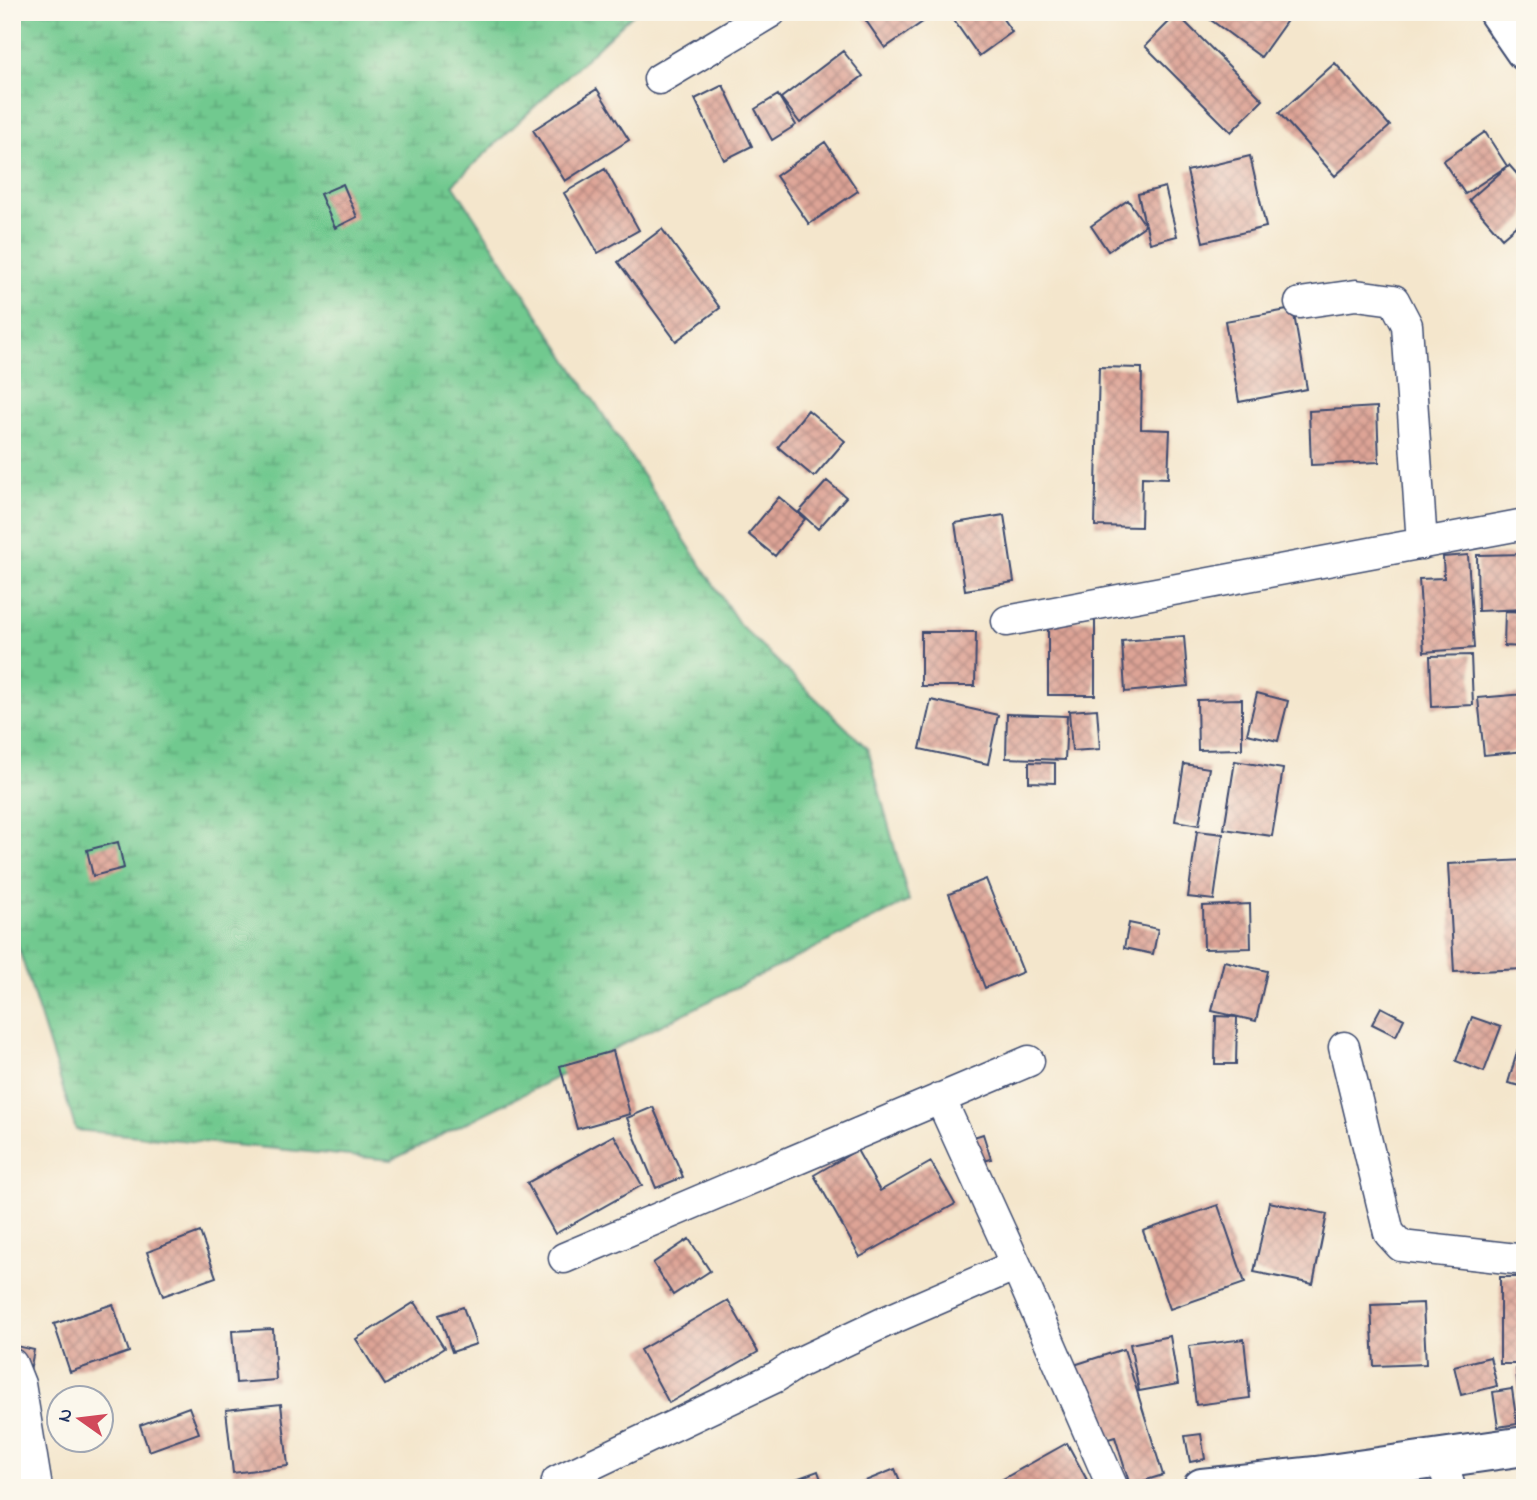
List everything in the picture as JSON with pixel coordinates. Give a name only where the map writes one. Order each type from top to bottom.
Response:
[{"type":"street","points":[[659,79],[771,12]]},
{"type":"street","points":[[1498,12],[1525,51]]},
{"type":"street","points":[[1300,303],[1356,296],[1394,300],[1407,325],[1422,544]]},
{"type":"street","points":[[1007,621],[1525,524]]},
{"type":"street","points":[[1344,1046],[1389,1233],[1401,1245],[1525,1260]]},
{"type":"street","points":[[564,1258],[1029,1061]]},
{"type":"street","points":[[940,1098],[1113,1488]]},
{"type":"street","points":[[556,1488],[557,1481],[776,1377],[796,1364],[1016,1265]]},
{"type":"street","points":[[12,1364],[20,1384],[37,1488]]},
{"type":"street","points":[[1202,1488],[1316,1476],[1446,1473],[1525,1446]]},
{"type":"green space","points":[[12,12],[635,12],[453,184],[740,625],[868,749],[909,901],[392,1160],[76,1130],[12,927]]},
{"type":"building","points":[[860,12],[937,12],[885,48]]},
{"type":"building","points":[[948,12],[998,12],[1012,32],[979,56]]},
{"type":"building","points":[[1200,12],[1293,12],[1261,57]]},
{"type":"building","points":[[1177,14],[1263,100],[1231,132],[1145,46]]},
{"type":"building","points":[[843,51],[863,76],[800,123],[781,98]]},
{"type":"building","points":[[1335,63],[1390,126],[1335,176],[1279,113]]},
{"type":"building","points":[[723,85],[752,146],[724,160],[695,99]]},
{"type":"building","points":[[597,89],[629,140],[565,181],[533,130]]},
{"type":"building","points":[[778,95],[796,125],[772,140],[755,109]]},
{"type":"building","points":[[1485,132],[1507,166],[1465,194],[1443,161]]},
{"type":"building","points":[[825,142],[858,191],[809,224],[776,176]]},
{"type":"building","points":[[1250,156],[1266,227],[1203,242],[1187,171]]},
{"type":"building","points":[[1509,165],[1525,183],[1525,218],[1502,238],[1469,200]]},
{"type":"building","points":[[605,169],[639,230],[598,253],[564,193]]},
{"type":"building","points":[[343,184],[357,217],[335,228],[320,194]]},
{"type":"building","points":[[1165,187],[1177,236],[1150,243],[1146,225],[1108,251],[1091,226],[1128,200],[1145,225],[1138,194]]},
{"type":"building","points":[[662,229],[720,308],[676,341],[618,262]]},
{"type":"building","points":[[1293,309],[1307,389],[1239,402],[1225,321]]},
{"type":"building","points":[[1099,367],[1142,368],[1141,429],[1170,430],[1168,478],[1142,477],[1141,527],[1095,526]]},
{"type":"building","points":[[1377,407],[1379,462],[1311,465],[1309,411]]},
{"type":"building","points":[[808,410],[845,441],[814,477],[778,447]]},
{"type":"building","points":[[827,481],[846,497],[818,529],[799,512]]},
{"type":"building","points":[[779,497],[805,519],[775,556],[748,534]]},
{"type":"building","points":[[1004,515],[1014,582],[965,590],[955,523]]},
{"type":"building","points":[[1525,554],[1525,609],[1478,611],[1477,555]]},
{"type":"building","points":[[1468,555],[1474,648],[1424,652],[1419,579],[1444,578],[1443,557]]},
{"type":"building","points":[[1505,611],[1525,612],[1525,647],[1504,646]]},
{"type":"building","points":[[1095,620],[1095,695],[1048,695],[1048,621]]},
{"type":"building","points":[[921,632],[976,632],[975,686],[921,686]]},
{"type":"building","points":[[1184,636],[1188,686],[1125,692],[1122,641]]},
{"type":"building","points":[[1471,655],[1473,705],[1432,707],[1430,656]]},
{"type":"building","points":[[1257,693],[1288,701],[1278,741],[1247,734]]},
{"type":"building","points":[[1525,694],[1525,751],[1484,755],[1478,698]]},
{"type":"building","points":[[1242,699],[1242,749],[1198,750],[1197,700]]},
{"type":"building","points":[[931,700],[998,715],[988,764],[920,749]]},
{"type":"building","points":[[1097,709],[1100,749],[1072,751],[1069,711]]},
{"type":"building","points":[[1007,714],[1067,716],[1065,760],[1006,758]]},
{"type":"building","points":[[1235,761],[1283,769],[1272,836],[1224,829]]},
{"type":"building","points":[[1029,762],[1055,763],[1055,783],[1029,782]]},
{"type":"building","points":[[1184,764],[1209,768],[1199,825],[1175,821]]},
{"type":"building","points":[[1197,831],[1223,834],[1214,900],[1188,897]]},
{"type":"building","points":[[118,842],[124,868],[93,876],[87,850]]},
{"type":"building","points":[[1525,860],[1525,969],[1454,972],[1448,864]]},
{"type":"building","points":[[986,879],[1023,972],[985,988],[949,894]]},
{"type":"building","points":[[1250,904],[1251,948],[1204,949],[1203,906]]},
{"type":"building","points":[[1129,923],[1158,929],[1153,954],[1124,948]]},
{"type":"building","points":[[1224,961],[1267,971],[1256,1021],[1212,1011]]},
{"type":"building","points":[[1381,1007],[1404,1019],[1396,1036],[1372,1024]]},
{"type":"building","points":[[1216,1016],[1237,1017],[1236,1064],[1215,1064]]},
{"type":"building","points":[[1472,1017],[1501,1027],[1484,1072],[1456,1061]]},
{"type":"building","points":[[1518,1049],[1525,1050],[1525,1087],[1508,1083]]},
{"type":"building","points":[[613,1051],[630,1114],[577,1129],[560,1066]]},
{"type":"building","points":[[653,1107],[683,1177],[656,1188],[627,1118]]},
{"type":"building","points":[[983,1134],[991,1159],[966,1166],[959,1142]]},
{"type":"building","points":[[614,1135],[642,1185],[555,1234],[527,1183]]},
{"type":"building","points":[[857,1150],[880,1191],[931,1162],[955,1204],[860,1257],[814,1175]]},
{"type":"building","points":[[1269,1202],[1327,1214],[1313,1284],[1254,1272]]},
{"type":"building","points":[[1218,1205],[1245,1283],[1170,1309],[1143,1231]]},
{"type":"building","points":[[200,1232],[216,1277],[163,1296],[147,1252]]},
{"type":"building","points":[[689,1239],[710,1271],[673,1295],[653,1263]]},
{"type":"building","points":[[1500,1277],[1525,1277],[1525,1364],[1500,1364]]},
{"type":"building","points":[[728,1300],[758,1352],[669,1403],[640,1350]]},
{"type":"building","points":[[415,1302],[444,1348],[385,1385],[356,1339]]},
{"type":"building","points":[[1423,1303],[1426,1364],[1374,1366],[1371,1305]]},
{"type":"building","points":[[113,1304],[129,1352],[70,1372],[54,1324]]},
{"type":"building","points":[[463,1307],[476,1344],[452,1352],[439,1315]]},
{"type":"building","points":[[273,1329],[276,1380],[236,1383],[232,1331]]},
{"type":"building","points":[[1170,1336],[1178,1384],[1139,1391],[1130,1344]]},
{"type":"building","points":[[1244,1339],[1250,1398],[1196,1405],[1189,1346]]},
{"type":"building","points":[[12,1345],[34,1350],[28,1381],[12,1378]]},
{"type":"building","points":[[1124,1349],[1163,1475],[1130,1485],[1115,1437],[1098,1442],[1071,1366]]},
{"type":"building","points":[[1490,1357],[1497,1386],[1461,1395],[1454,1366]]},
{"type":"building","points":[[1525,1368],[1525,1411],[1520,1411],[1516,1369]]},
{"type":"building","points":[[1512,1389],[1517,1424],[1498,1427],[1493,1392]]},
{"type":"building","points":[[281,1404],[288,1466],[233,1473],[226,1410]]},
{"type":"building","points":[[189,1407],[199,1433],[149,1451],[140,1425]]},
{"type":"building","points":[[1201,1434],[1205,1459],[1190,1462],[1185,1436]]},
{"type":"building","points":[[1067,1443],[1087,1480],[1074,1488],[987,1488]]},
{"type":"building","points":[[895,1469],[903,1488],[848,1488]]},
{"type":"building","points":[[818,1471],[824,1488],[774,1488],[774,1487]]}]
